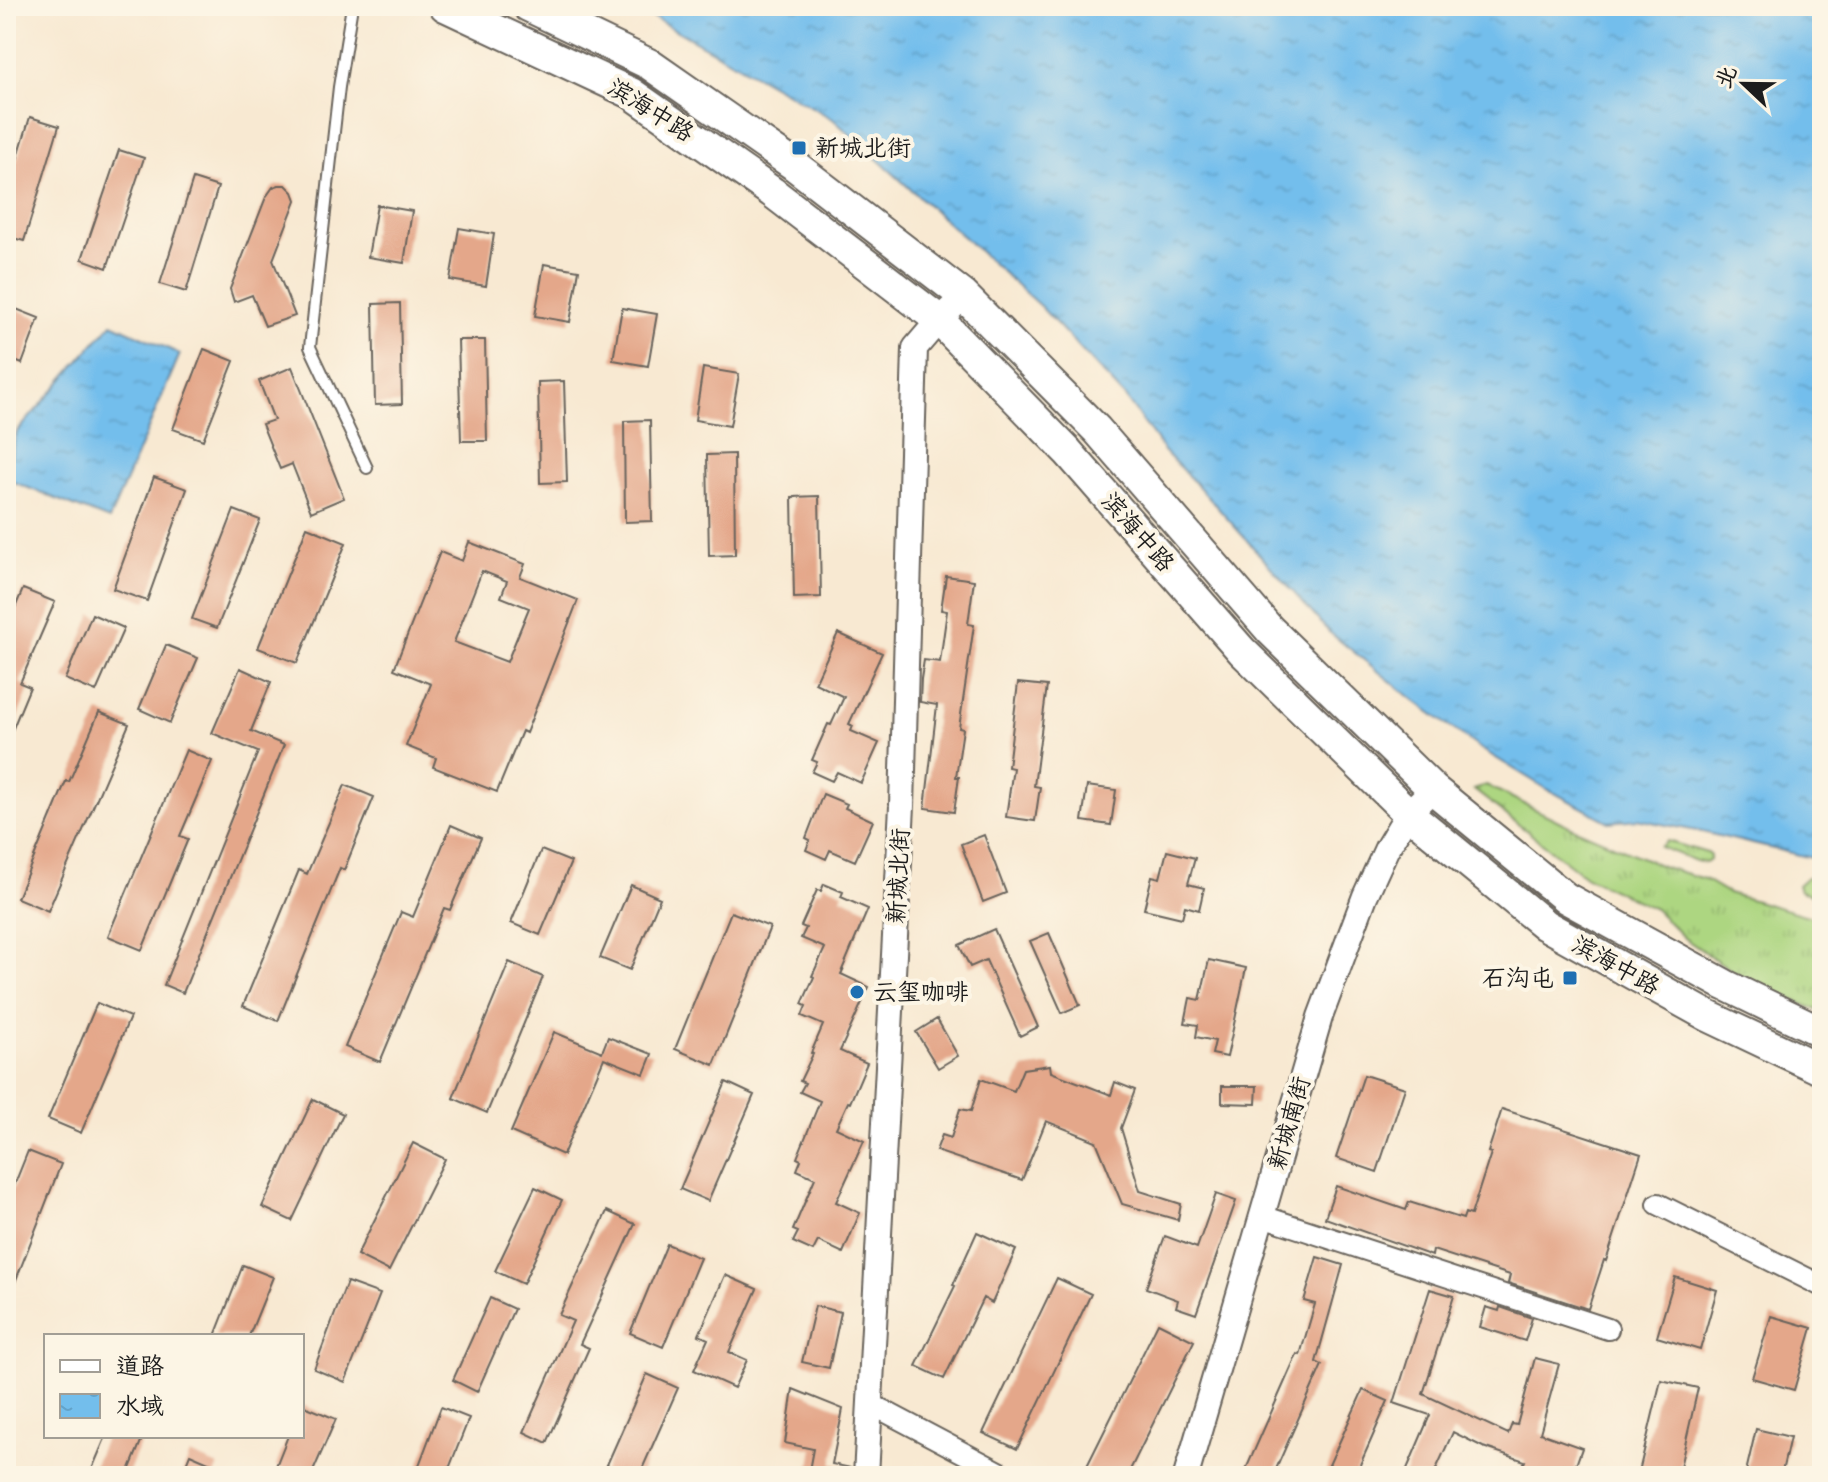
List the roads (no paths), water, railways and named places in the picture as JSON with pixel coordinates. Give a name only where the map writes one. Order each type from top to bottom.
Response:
[{"type":"main road","name":"滨海中路","points":[[445,6],[631,93],[772,192],[939,320],[1068,452],[1242,651],[1408,813],[1545,925],[1708,1016],[1822,1070]]},
{"type":"main road","name":"滨海中路","points":[[528,6],[649,64],[794,165],[964,296],[1097,430],[1270,630],[1433,789],[1566,898],[1725,985],[1822,1032]]},
{"type":"street","name":"新城北街","points":[[866,1476],[902,806],[915,348],[964,296]]},
{"type":"street","name":"新城南街","points":[[1186,1476],[1320,1017],[1365,896],[1387,848],[1408,813],[1433,789]]},
{"type":"street","points":[[1658,1204],[1822,1286]]},
{"type":"street","points":[[1262,1216],[1608,1329]]},
{"type":"street","points":[[869,1403],[1007,1476]]},
{"type":"lane","points":[[352,6],[339,87],[310,347],[367,468]]},
{"type":"water","points":[[633,6],[1822,6],[1822,858],[1637,819],[1609,822],[1478,747],[1329,632],[1165,452],[1125,397],[1041,307],[833,119]]},
{"type":"water","points":[[112,323],[180,354],[109,520],[6,479],[6,472],[17,432]]},
{"type":"place","name":"新城北街","points":[[799,148]]},
{"type":"place","name":"石沟屯","points":[[1570,978]]},
{"type":"place","name":"云玺咖啡","points":[[857,992]]}]
